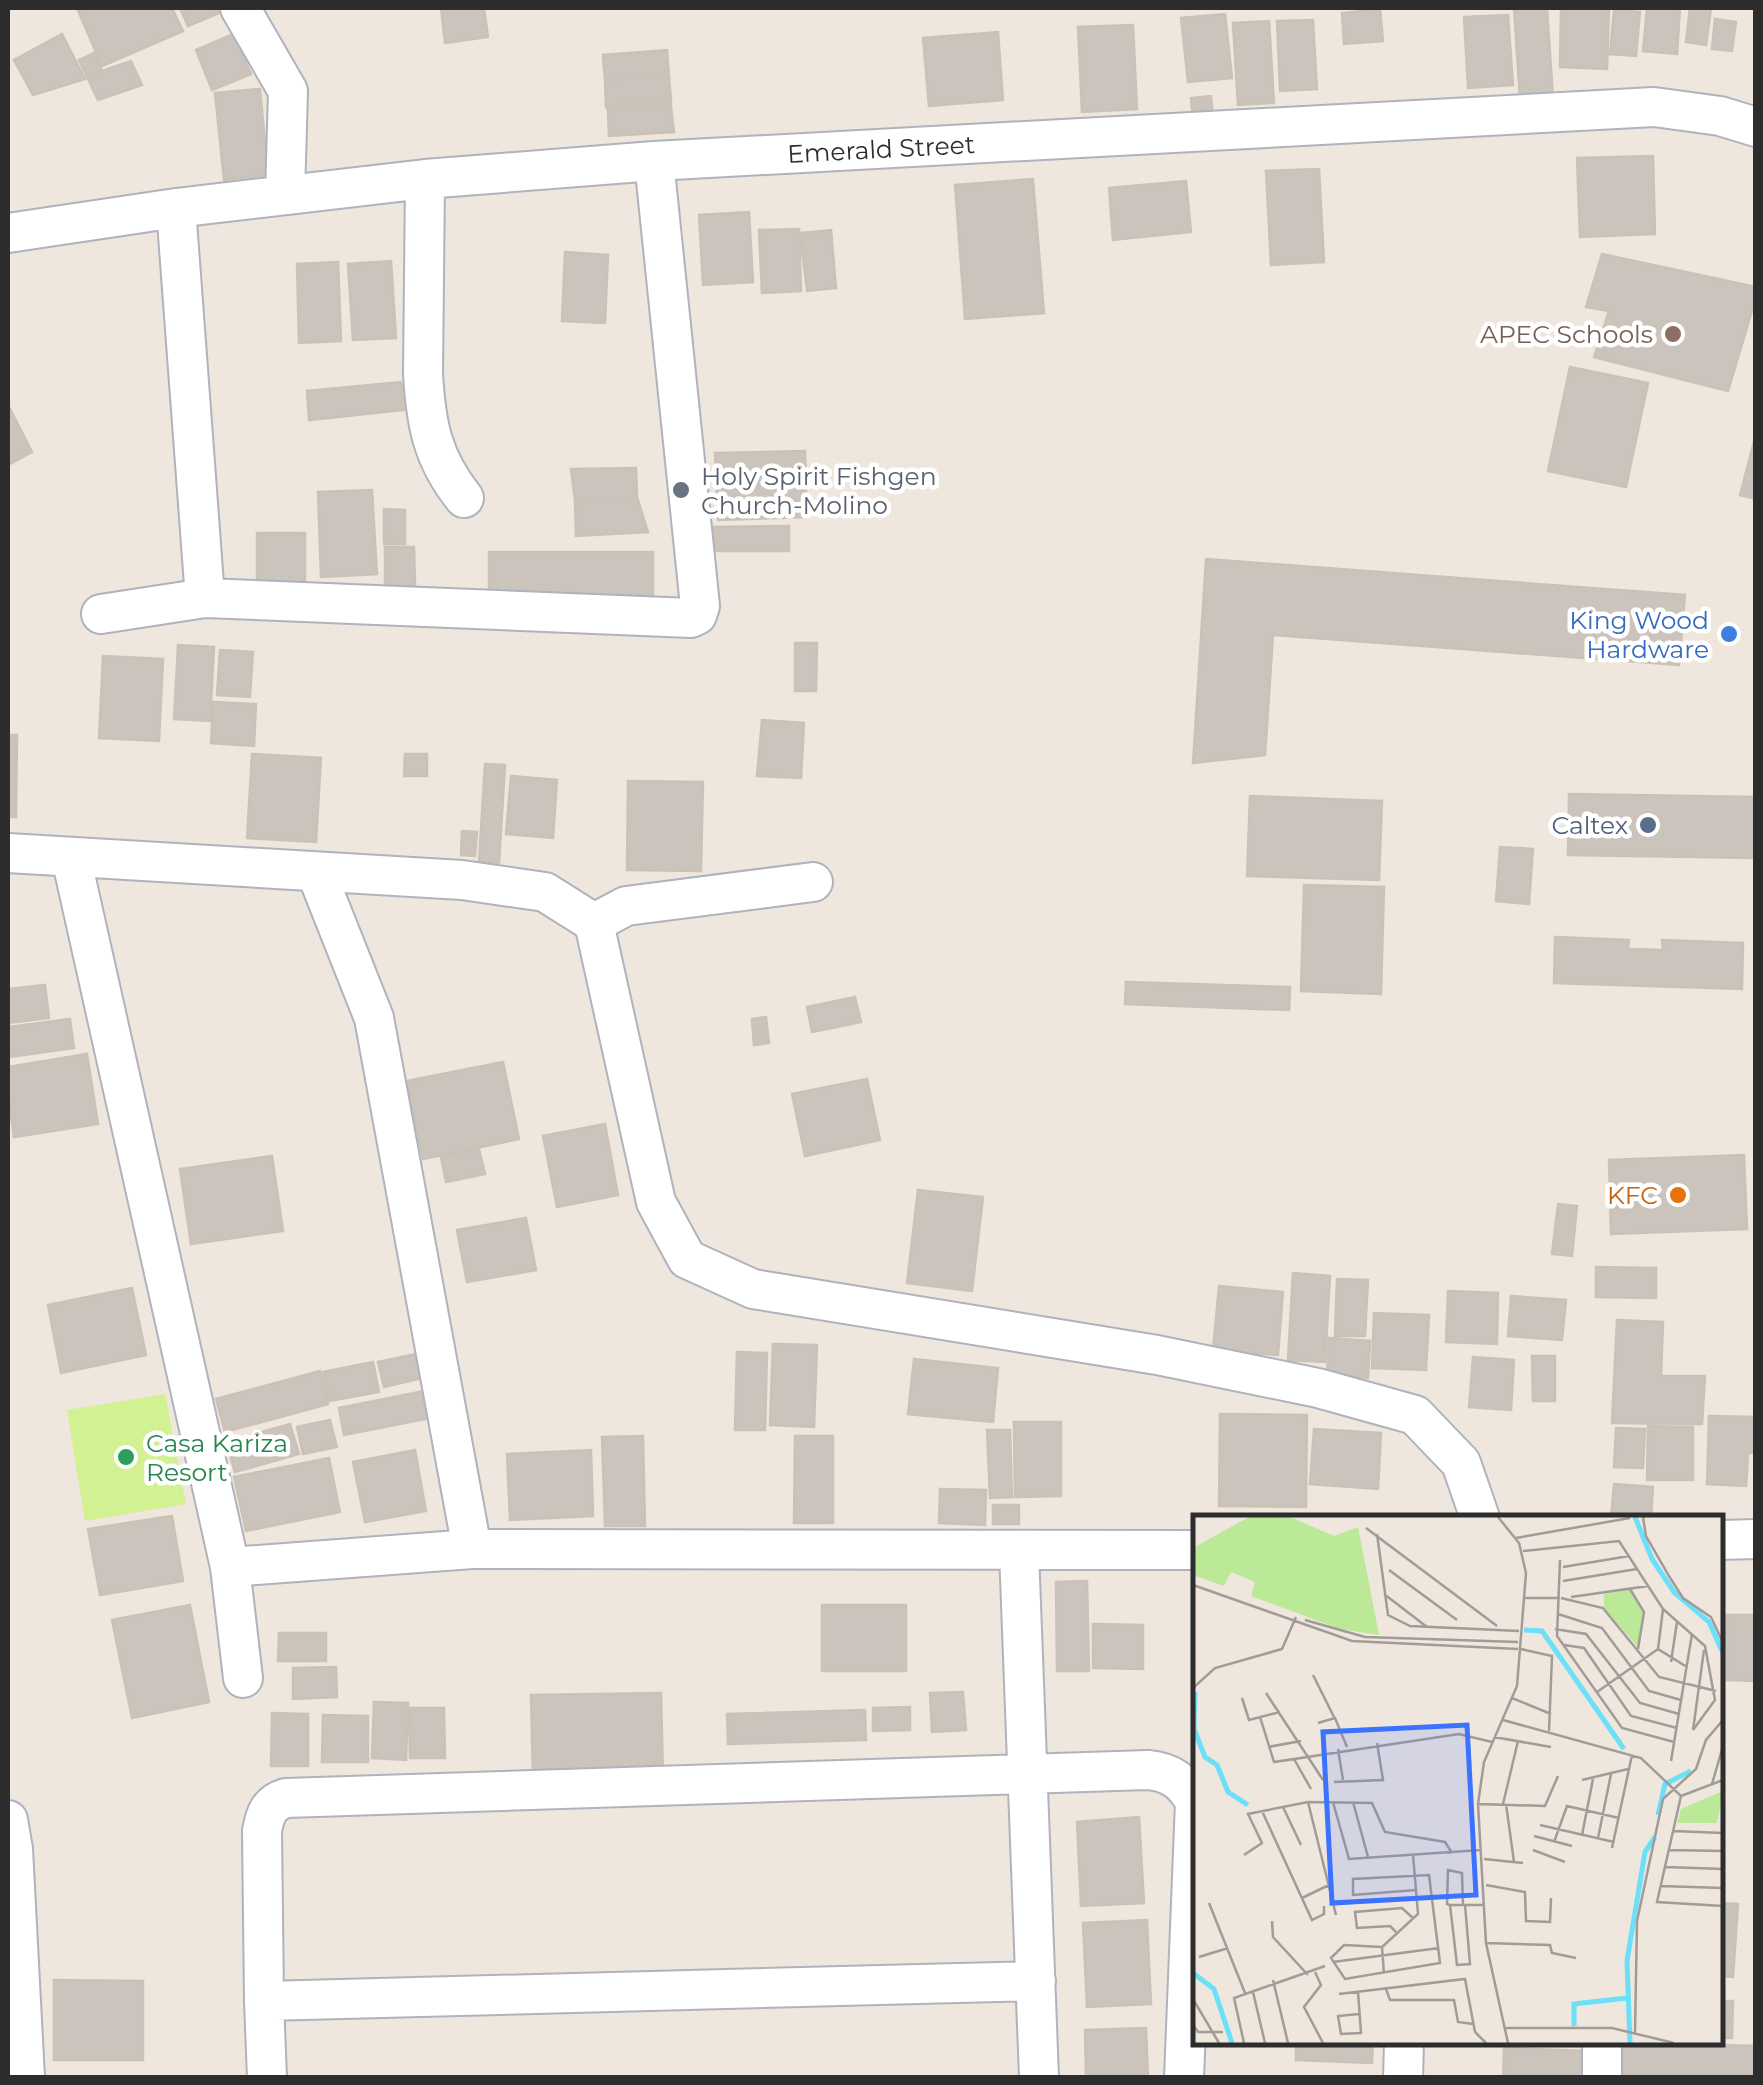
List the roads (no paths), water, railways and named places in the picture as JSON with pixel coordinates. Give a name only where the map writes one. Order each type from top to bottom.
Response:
[{"type":"street","points":[[240,8],[288,91],[285,195]]},
{"type":"street","name":"Emerald Street","points":[[8,233],[176,208],[425,179],[654,161],[1654,107],[1720,116],[1756,128]]},
{"type":"street","points":[[100,614],[205,598],[692,618],[696,615],[700,606],[654,161]]},
{"type":"street","points":[[425,179],[425,405],[439,460],[464,498]]},
{"type":"street","points":[[176,208],[205,598]]},
{"type":"street","points":[[8,853],[462,880],[545,892],[594,923],[656,1202],[686,1259],[753,1289],[1156,1355],[1318,1388],[1415,1415],[1461,1463],[1479,1515]]},
{"type":"street","points":[[71,857],[230,1567],[243,1678]]},
{"type":"street","points":[[316,872],[374,1018],[472,1550]]},
{"type":"street","points":[[594,923],[613,911],[642,903],[813,882]]},
{"type":"street","points":[[1723,1540],[1756,1538]]},
{"type":"street","points":[[230,1567],[472,1550],[1193,1550]]},
{"type":"street","points":[[1019,1551],[1038,2078]]},
{"type":"street","points":[[268,2078],[262,1831],[268,1809],[276,1801],[1148,1770],[1177,1779],[1193,1798]]},
{"type":"street","points":[[9,1840],[25,2078]]},
{"type":"street","points":[[1184,2078],[1193,1852]]},
{"type":"street","points":[[264,2001],[1036,1981]]},
{"type":"street","points":[[1403,2078],[1404,2045]]},
{"type":"street","points":[[1602,2045],[1602,2078]]},
{"type":"place","name":"APEC Schools","points":[[1673,334]]},
{"type":"place","name":"Holy Spirit Fishgen Church-Molino","points":[[681,490]]},
{"type":"place","name":"King Wood Hardware","points":[[1729,634]]},
{"type":"place","name":"Caltex","points":[[1648,825]]},
{"type":"place","name":"KFC","points":[[1678,1195]]},
{"type":"place","name":"Casa Kariza Resort","points":[[126,1457]]}]
